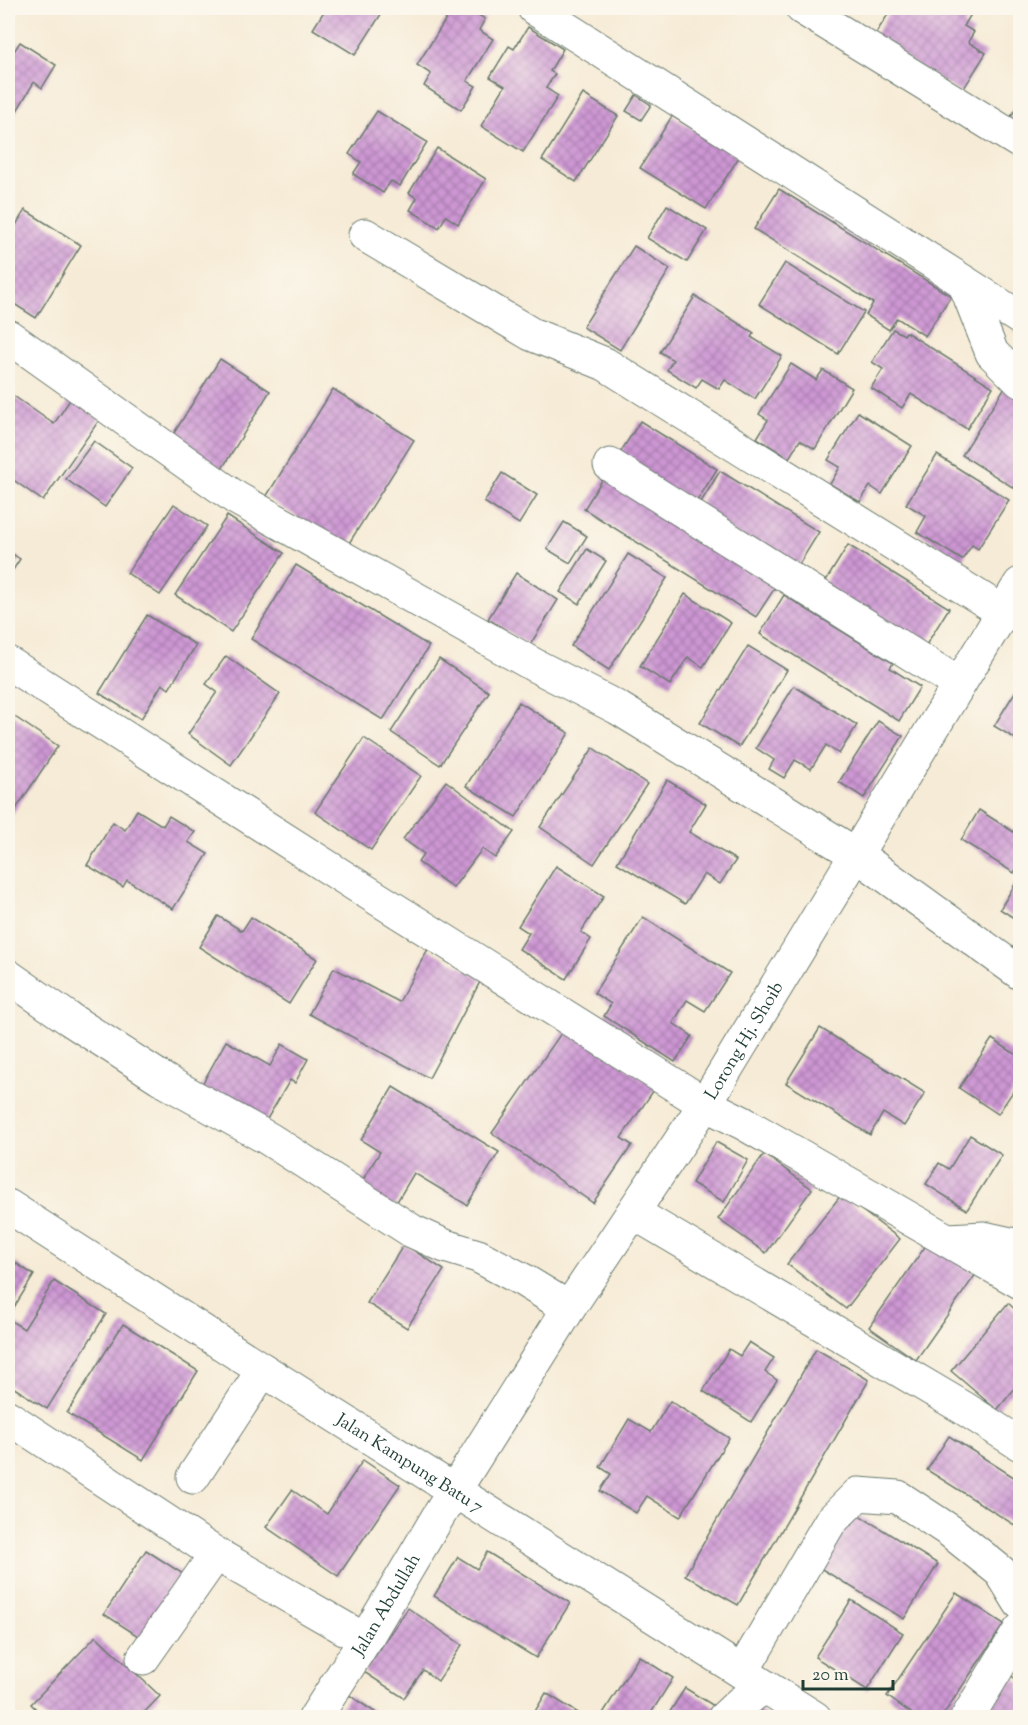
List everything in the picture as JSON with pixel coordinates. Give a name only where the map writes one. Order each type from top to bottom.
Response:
[{"type":"street","points":[[534,8],[1020,318]]},
{"type":"street","points":[[802,8],[1020,142]]},
{"type":"street","points":[[365,235],[531,334],[605,364],[1016,592]]},
{"type":"street","points":[[964,282],[992,353],[1020,381]]},
{"type":"street","points":[[8,336],[236,498],[524,659],[618,708],[857,855],[1020,973]]},
{"type":"street","points":[[610,465],[959,684]]},
{"type":"street","name":"Lorong Hj. Shoib","points":[[455,1490],[570,1308],[705,1104],[1016,592]]},
{"type":"street","points":[[8,663],[349,881],[705,1104],[743,1123],[1020,1282]]},
{"type":"street","points":[[8,976],[167,1082],[269,1139],[412,1232],[445,1246],[478,1256],[570,1308]]},
{"type":"street","name":"Jalan Kampung Batu 7","points":[[8,1206],[263,1370],[815,1718]]},
{"type":"street","points":[[634,1213],[962,1407],[1020,1444]]},
{"type":"street","points":[[947,1240],[984,1238],[1020,1246]]},
{"type":"street","points":[[193,1477],[263,1370]]},
{"type":"street","points":[[8,1417],[216,1554],[365,1640]]},
{"type":"street","name":"Jalan Abdullah","points":[[315,1718],[455,1490]]},
{"type":"street","points":[[724,1718],[740,1703],[753,1679],[830,1522],[858,1494],[898,1497],[950,1531],[1001,1572],[1020,1603]]},
{"type":"street","points":[[144,1658],[216,1554]]},
{"type":"street","points":[[967,1718],[1020,1630]]},
{"type":"building","points":[[326,8],[385,8],[355,55],[313,29]]},
{"type":"building","points":[[453,8],[467,8],[485,19],[479,30],[493,39],[467,81],[476,86],[461,110],[424,86],[431,74],[417,65]]},
{"type":"building","points":[[892,8],[974,9],[964,26],[974,32],[968,42],[986,53],[961,93],[873,38]]},
{"type":"building","points":[[528,27],[563,49],[550,71],[555,74],[546,88],[558,96],[523,152],[481,126],[505,86],[490,77],[509,46],[514,49]]},
{"type":"building","points":[[20,42],[56,65],[42,88],[34,82],[8,126],[8,54],[11,56]]},
{"type":"building","points":[[583,94],[618,116],[576,182],[542,160]]},
{"type":"building","points":[[636,95],[651,105],[641,120],[626,111]]},
{"type":"building","points":[[1020,102],[1020,127],[1009,120]]},
{"type":"building","points":[[377,111],[427,142],[400,186],[391,181],[383,193],[353,174],[361,162],[349,154]]},
{"type":"building","points":[[672,116],[739,157],[706,209],[640,168]]},
{"type":"building","points":[[437,148],[486,179],[458,224],[446,216],[439,228],[410,210],[417,198],[409,193]]},
{"type":"building","points":[[779,189],[951,296],[925,336],[897,318],[889,330],[866,315],[873,303],[754,229]]},
{"type":"building","points":[[667,205],[707,230],[687,262],[647,238]]},
{"type":"building","points":[[25,210],[81,245],[36,318],[8,300],[8,238]]},
{"type":"building","points":[[634,246],[670,269],[620,350],[583,327]]},
{"type":"building","points":[[785,263],[864,312],[838,354],[759,304]]},
{"type":"building","points":[[695,296],[754,333],[751,337],[782,356],[755,399],[725,380],[719,389],[702,379],[696,388],[667,370],[673,360],[660,352]]},
{"type":"building","points":[[893,329],[904,335],[906,332],[993,387],[967,429],[911,394],[902,408],[871,388],[883,369],[872,362]]},
{"type":"building","points":[[220,359],[270,391],[220,472],[169,441]]},
{"type":"building","points":[[791,364],[816,380],[823,370],[852,388],[815,449],[800,440],[789,458],[757,438],[768,420],[759,414]]},
{"type":"building","points":[[1005,387],[1020,397],[1020,492],[962,455]]},
{"type":"building","points":[[333,389],[414,440],[346,548],[266,497]]},
{"type":"building","points":[[8,392],[54,424],[71,398],[100,419],[43,501],[8,476]]},
{"type":"building","points":[[858,412],[912,446],[882,494],[870,486],[860,502],[830,484],[840,467],[828,460]]},
{"type":"building","points":[[640,421],[717,469],[692,509],[615,461]]},
{"type":"building","points":[[94,441],[132,468],[105,507],[66,479]]},
{"type":"building","points":[[937,455],[1009,500],[978,549],[972,545],[962,560],[917,532],[926,516],[906,504]]},
{"type":"building","points":[[720,471],[819,532],[795,571],[696,510]]},
{"type":"building","points":[[607,472],[780,580],[756,617],[584,509]]},
{"type":"building","points":[[502,473],[537,495],[519,524],[484,502]]},
{"type":"building","points":[[174,504],[207,526],[160,595],[127,573]]},
{"type":"building","points":[[227,516],[284,553],[231,632],[175,595]]},
{"type":"building","points":[[564,522],[587,536],[570,563],[547,549]]},
{"type":"building","points":[[848,545],[949,608],[923,650],[822,587]]},
{"type":"building","points":[[587,549],[606,561],[579,604],[560,592]]},
{"type":"building","points":[[8,551],[20,559],[8,578]]},
{"type":"building","points":[[628,554],[667,578],[609,670],[571,646]]},
{"type":"building","points":[[296,565],[429,646],[383,720],[251,639]]},
{"type":"building","points":[[516,573],[558,600],[530,645],[488,619]]},
{"type":"building","points":[[685,594],[731,623],[703,667],[688,657],[670,685],[640,666]]},
{"type":"building","points":[[784,595],[893,663],[890,668],[920,687],[899,721],[760,634]]},
{"type":"building","points":[[147,615],[196,645],[169,689],[162,684],[141,719],[99,693]]},
{"type":"building","points":[[748,646],[787,670],[739,747],[700,723]]},
{"type":"building","points":[[226,656],[280,694],[231,765],[188,734],[217,692],[206,684]]},
{"type":"building","points":[[439,659],[489,692],[440,765],[391,732]]},
{"type":"building","points":[[794,686],[857,725],[839,754],[826,745],[811,769],[795,760],[784,778],[769,769],[774,760],[756,748]]},
{"type":"building","points":[[1015,692],[1020,695],[1019,741],[994,726]]},
{"type":"building","points":[[519,702],[569,733],[516,817],[466,786]]},
{"type":"building","points":[[12,715],[58,746],[8,821],[8,722]]},
{"type":"building","points":[[878,721],[903,736],[864,798],[839,782]]},
{"type":"building","points":[[364,738],[421,776],[371,850],[315,812]]},
{"type":"building","points":[[593,748],[647,784],[594,864],[540,827]]},
{"type":"building","points":[[667,780],[706,804],[689,832],[736,860],[720,884],[704,874],[685,904],[617,863]]},
{"type":"building","points":[[446,781],[514,832],[495,858],[482,849],[453,888],[418,862],[424,854],[403,839]]},
{"type":"building","points":[[137,810],[163,826],[169,816],[195,832],[188,842],[208,854],[173,909],[127,880],[123,887],[87,865],[113,822],[125,830]]},
{"type":"building","points":[[979,810],[1020,836],[1020,863],[1014,873],[961,840]]},
{"type":"building","points":[[556,866],[604,896],[581,932],[591,939],[566,979],[519,949],[529,933],[518,926]]},
{"type":"building","points":[[1020,876],[1020,922],[1000,909]]},
{"type":"building","points":[[218,916],[242,931],[251,917],[317,959],[289,1004],[199,947]]},
{"type":"building","points":[[643,917],[730,973],[705,1011],[687,1000],[673,1023],[692,1036],[675,1062],[604,1016],[611,1004],[594,993]]},
{"type":"building","points":[[428,949],[482,978],[429,1078],[309,1014],[334,968],[399,1002]]},
{"type":"building","points":[[566,1026],[656,1087],[621,1138],[632,1145],[593,1203],[492,1133]]},
{"type":"building","points":[[820,1028],[925,1093],[904,1126],[883,1113],[870,1135],[786,1083]]},
{"type":"building","points":[[992,1039],[1020,1057],[1020,1081],[998,1114],[959,1088]]},
{"type":"building","points":[[226,1041],[270,1066],[282,1044],[308,1059],[295,1083],[290,1080],[263,1126],[199,1090]]},
{"type":"building","points":[[393,1087],[499,1152],[467,1205],[414,1173],[392,1210],[357,1189],[380,1152],[361,1140]]},
{"type":"building","points":[[970,1135],[1002,1155],[967,1210],[926,1184],[939,1163],[949,1169]]},
{"type":"building","points":[[716,1142],[748,1160],[724,1202],[692,1183]]},
{"type":"building","points":[[764,1154],[812,1189],[766,1253],[718,1219]]},
{"type":"building","points":[[841,1195],[900,1239],[846,1309],[787,1264]]},
{"type":"building","points":[[929,1241],[976,1274],[916,1360],[869,1327]]},
{"type":"building","points":[[404,1244],[444,1270],[407,1328],[367,1303]]},
{"type":"building","points":[[8,1258],[34,1275],[8,1317]]},
{"type":"building","points":[[54,1281],[106,1314],[47,1409],[8,1384],[8,1319],[24,1329]]},
{"type":"building","points":[[1008,1303],[1020,1314],[1020,1382],[997,1410],[951,1371]]},
{"type":"building","points":[[123,1324],[198,1371],[143,1460],[67,1413]]},
{"type":"building","points":[[749,1342],[774,1358],[765,1372],[777,1380],[751,1422],[703,1391],[729,1349],[740,1356]]},
{"type":"building","points":[[816,1349],[869,1380],[738,1605],[685,1575]]},
{"type":"building","points":[[670,1401],[729,1438],[680,1517],[647,1496],[636,1513],[600,1491],[611,1474],[600,1467],[629,1419],[651,1432]]},
{"type":"building","points":[[949,1436],[1020,1481],[1020,1518],[1016,1526],[927,1470]]},
{"type":"building","points":[[363,1460],[400,1485],[338,1576],[266,1527],[292,1490],[327,1514]]},
{"type":"building","points":[[854,1512],[938,1564],[904,1619],[820,1568]]},
{"type":"building","points":[[146,1550],[183,1574],[141,1638],[104,1614]]},
{"type":"building","points":[[487,1552],[570,1603],[536,1658],[434,1596],[458,1557],[477,1569]]},
{"type":"building","points":[[956,1593],[1004,1624],[941,1718],[918,1718],[887,1696]]},
{"type":"building","points":[[851,1600],[903,1633],[867,1690],[815,1657]]},
{"type":"building","points":[[408,1608],[462,1645],[438,1681],[423,1670],[404,1698],[364,1672]]},
{"type":"building","points":[[96,1636],[160,1696],[139,1718],[45,1718],[31,1704]]},
{"type":"building","points":[[639,1656],[673,1678],[648,1718],[600,1718]]},
{"type":"building","points":[[1007,1673],[1020,1682],[1020,1718],[978,1718]]},
{"type":"building","points":[[685,1688],[719,1709],[714,1718],[666,1718]]},
{"type":"building","points":[[546,1693],[583,1716],[581,1718],[531,1718]]},
{"type":"building","points":[[349,1695],[384,1718],[334,1718]]},
{"type":"building","points":[[746,1703],[770,1718],[737,1718]]}]
